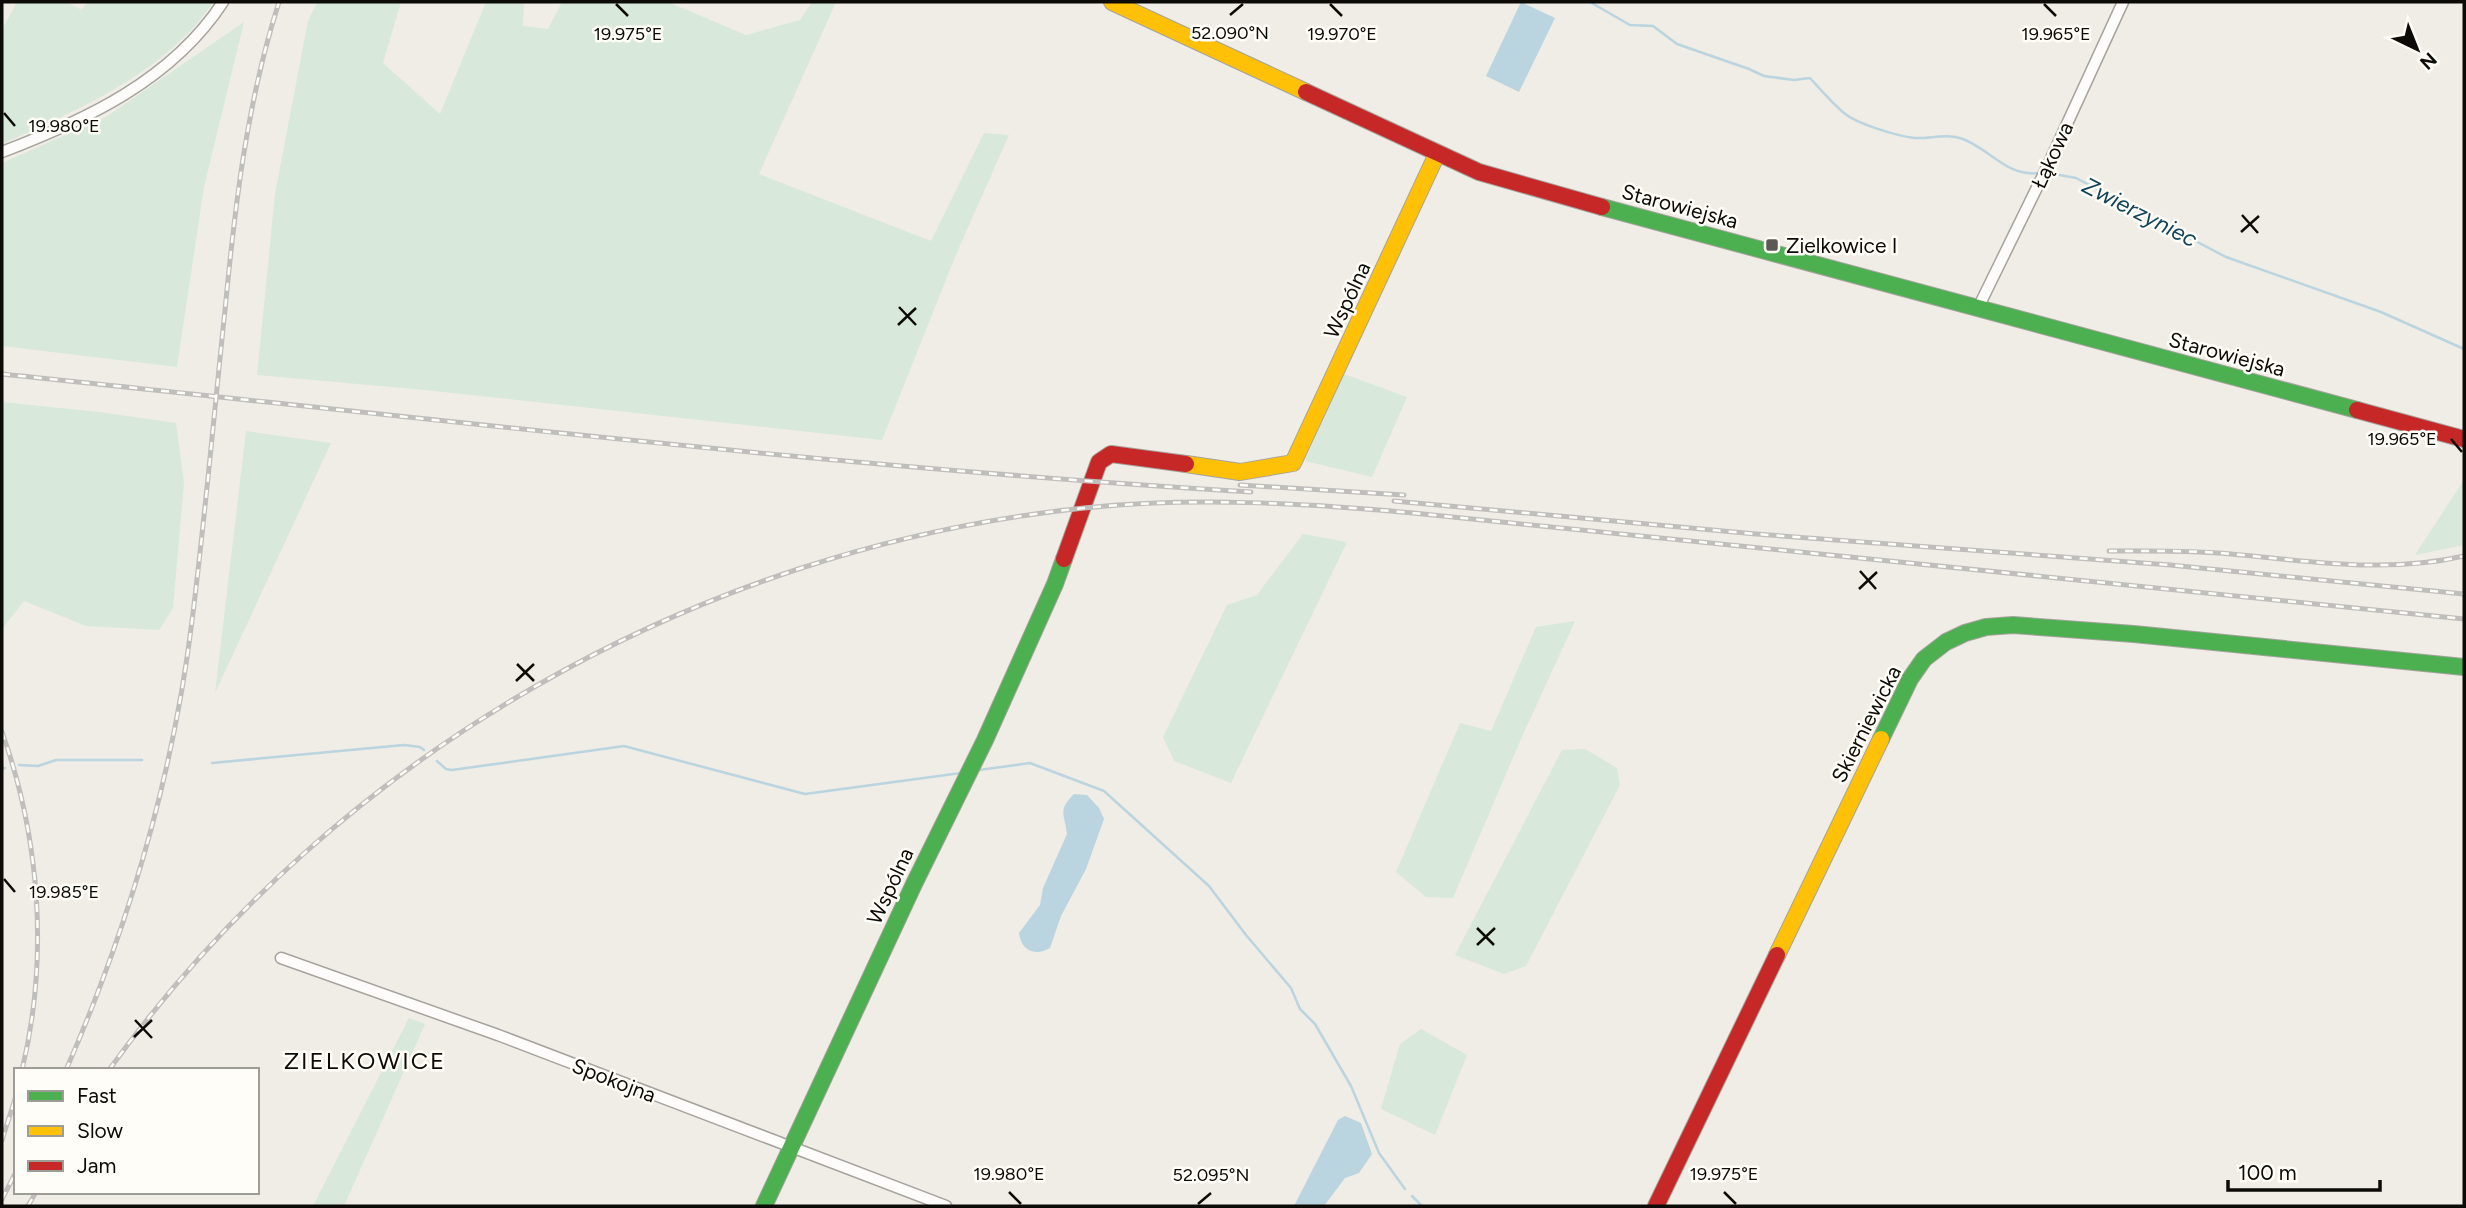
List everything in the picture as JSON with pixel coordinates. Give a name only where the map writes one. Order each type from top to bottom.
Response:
[{"type":"street","points":[[2,152],[85,118],[136,87],[192,41],[223,2]]},
{"type":"street","name":"Starowiejska","points":[[1111,2],[1437,155],[1479,172],[2464,439]]},
{"type":"street","name":"Łąkowa","points":[[1978,309],[2123,2]]},
{"type":"street","name":"Wspólna","points":[[764,1206],[914,884],[985,740],[1055,584],[1097,464],[1102,457],[1111,454],[1240,472],[1293,463],[1437,155]]},
{"type":"street","name":"Skierniewicka","points":[[1656,1206],[1910,679],[1924,659],[1946,642],[1986,627],[2013,625],[2134,634],[2464,667]]},
{"type":"street","name":"Spokojna","points":[[281,958],[498,1035],[946,1206]]},
{"type":"green space","points":[[17,2],[66,2],[82,10],[87,2],[214,2],[170,50],[125,83],[2,144],[2,30]]},
{"type":"green space","points":[[317,2],[401,2],[383,63],[440,114],[486,2],[524,2],[523,26],[548,29],[562,2],[668,2],[746,35],[800,20],[812,2],[836,2],[759,174],[931,241],[984,133],[1009,135],[955,257],[882,440],[425,390],[257,375],[275,194],[308,21]]},
{"type":"green space","points":[[244,22],[204,187],[177,367],[2,346],[2,163],[106,117]]},
{"type":"green space","points":[[1344,374],[1407,397],[1372,477],[1305,461]]},
{"type":"green space","points":[[2,402],[176,423],[184,483],[173,608],[159,630],[86,626],[24,601],[2,629]]},
{"type":"green space","points":[[246,431],[331,443],[215,693]]},
{"type":"green space","points":[[2464,480],[2464,545],[2415,555]]},
{"type":"green space","points":[[1303,534],[1347,542],[1231,783],[1174,761],[1163,737],[1227,605],[1257,595]]},
{"type":"green space","points":[[1575,621],[1453,898],[1426,897],[1396,872],[1460,723],[1491,731],[1536,627]]},
{"type":"green space","points":[[1585,749],[1617,768],[1620,785],[1526,966],[1504,974],[1455,955],[1562,750]]},
{"type":"green space","points":[[409,1018],[425,1024],[344,1206],[313,1206]]},
{"type":"green space","points":[[1421,1029],[1467,1055],[1435,1135],[1381,1109],[1400,1044]]},
{"type":"water","points":[[1521,2],[1555,18],[1519,92],[1486,76]]},
{"type":"water","points":[[1074,794],[1087,795],[1099,808],[1104,819],[1086,869],[1061,916],[1050,948],[1034,952],[1025,948],[1019,933],[1040,905],[1043,888],[1067,834],[1065,805]]},
{"type":"water","points":[[1345,1116],[1361,1123],[1372,1154],[1359,1173],[1345,1178],[1324,1206],[1294,1206],[1338,1120]]},
{"type":"waterway","name":"Zwierzyniec","points":[[1590,2],[1630,25],[1653,26],[1677,44],[1764,76],[1794,80],[1810,78],[1844,113],[1867,125],[1915,138],[1957,137],[2008,167],[2039,173]]},
{"type":"waterway","name":"Zwierzyniec","points":[[2049,173],[2076,178],[2226,257],[2381,312],[2464,349]]},
{"type":"waterway","points":[[212,763],[404,745],[424,750]]},
{"type":"waterway","points":[[437,761],[446,769],[452,770],[624,746],[805,794],[961,773]]},
{"type":"waterway","points":[[19,765],[38,766],[56,760],[142,760]]},
{"type":"waterway","points":[[2,763],[3,769],[5,768]]},
{"type":"waterway","points":[[979,770],[1030,763],[1104,791],[1209,886],[1291,988],[1300,1009],[1315,1024],[1351,1086],[1379,1153],[1405,1189]]},
{"type":"waterway","points":[[1412,1196],[1422,1206]]},
{"type":"railway","points":[[67,1068],[128,906],[160,794],[173,737],[197,582],[238,193],[258,78],[279,2]]},
{"type":"railway","points":[[2,374],[782,455],[1094,482],[1251,492]]},
{"type":"railway","points":[[1240,485],[1404,495]]},
{"type":"railway","points":[[1394,501],[1756,534],[2170,565],[2464,594]]},
{"type":"railway","points":[[111,1068],[200,957],[303,854],[415,764],[537,686],[666,620],[801,568],[941,531],[1084,508],[1125,505],[1207,502],[1331,506],[2464,619]]},
{"type":"railway","points":[[2109,551],[2200,552],[2377,565],[2464,556]]},
{"type":"railway","points":[[2,732],[25,814],[36,899],[36,985],[22,1068]]},
{"type":"railway","points":[[2,1140],[14,1102]]},
{"type":"railway","points":[[2,1199],[14,1176]]},
{"type":"railway","points":[[28,1206],[35,1194]]},
{"type":"traffic: fast","points":[[1602,207],[2357,410]]},
{"type":"traffic: fast","points":[[764,1206],[914,884],[985,740],[1064,559]]},
{"type":"traffic: fast","points":[[1881,739],[1910,679],[1924,659],[1946,642],[1986,627],[2013,625],[2134,634],[2464,667]]},
{"type":"traffic: slow","points":[[1112,2],[1306,92]]},
{"type":"traffic: slow","points":[[1186,464],[1240,472],[1293,463],[1437,154]]},
{"type":"traffic: slow","points":[[1777,955],[1881,739]]},
{"type":"traffic: jam","points":[[1306,92],[1479,172],[1602,207]]},
{"type":"traffic: jam","points":[[2357,410],[2464,439]]},
{"type":"traffic: jam","points":[[1064,559],[1099,462],[1111,454],[1186,464]]},
{"type":"traffic: jam","points":[[1656,1206],[1777,955]]},
{"type":"place","name":"Zielkowice I","points":[[1772,245]]},
{"type":"district","name":"ZIELKOWICE","points":[[365,1060]]}]
